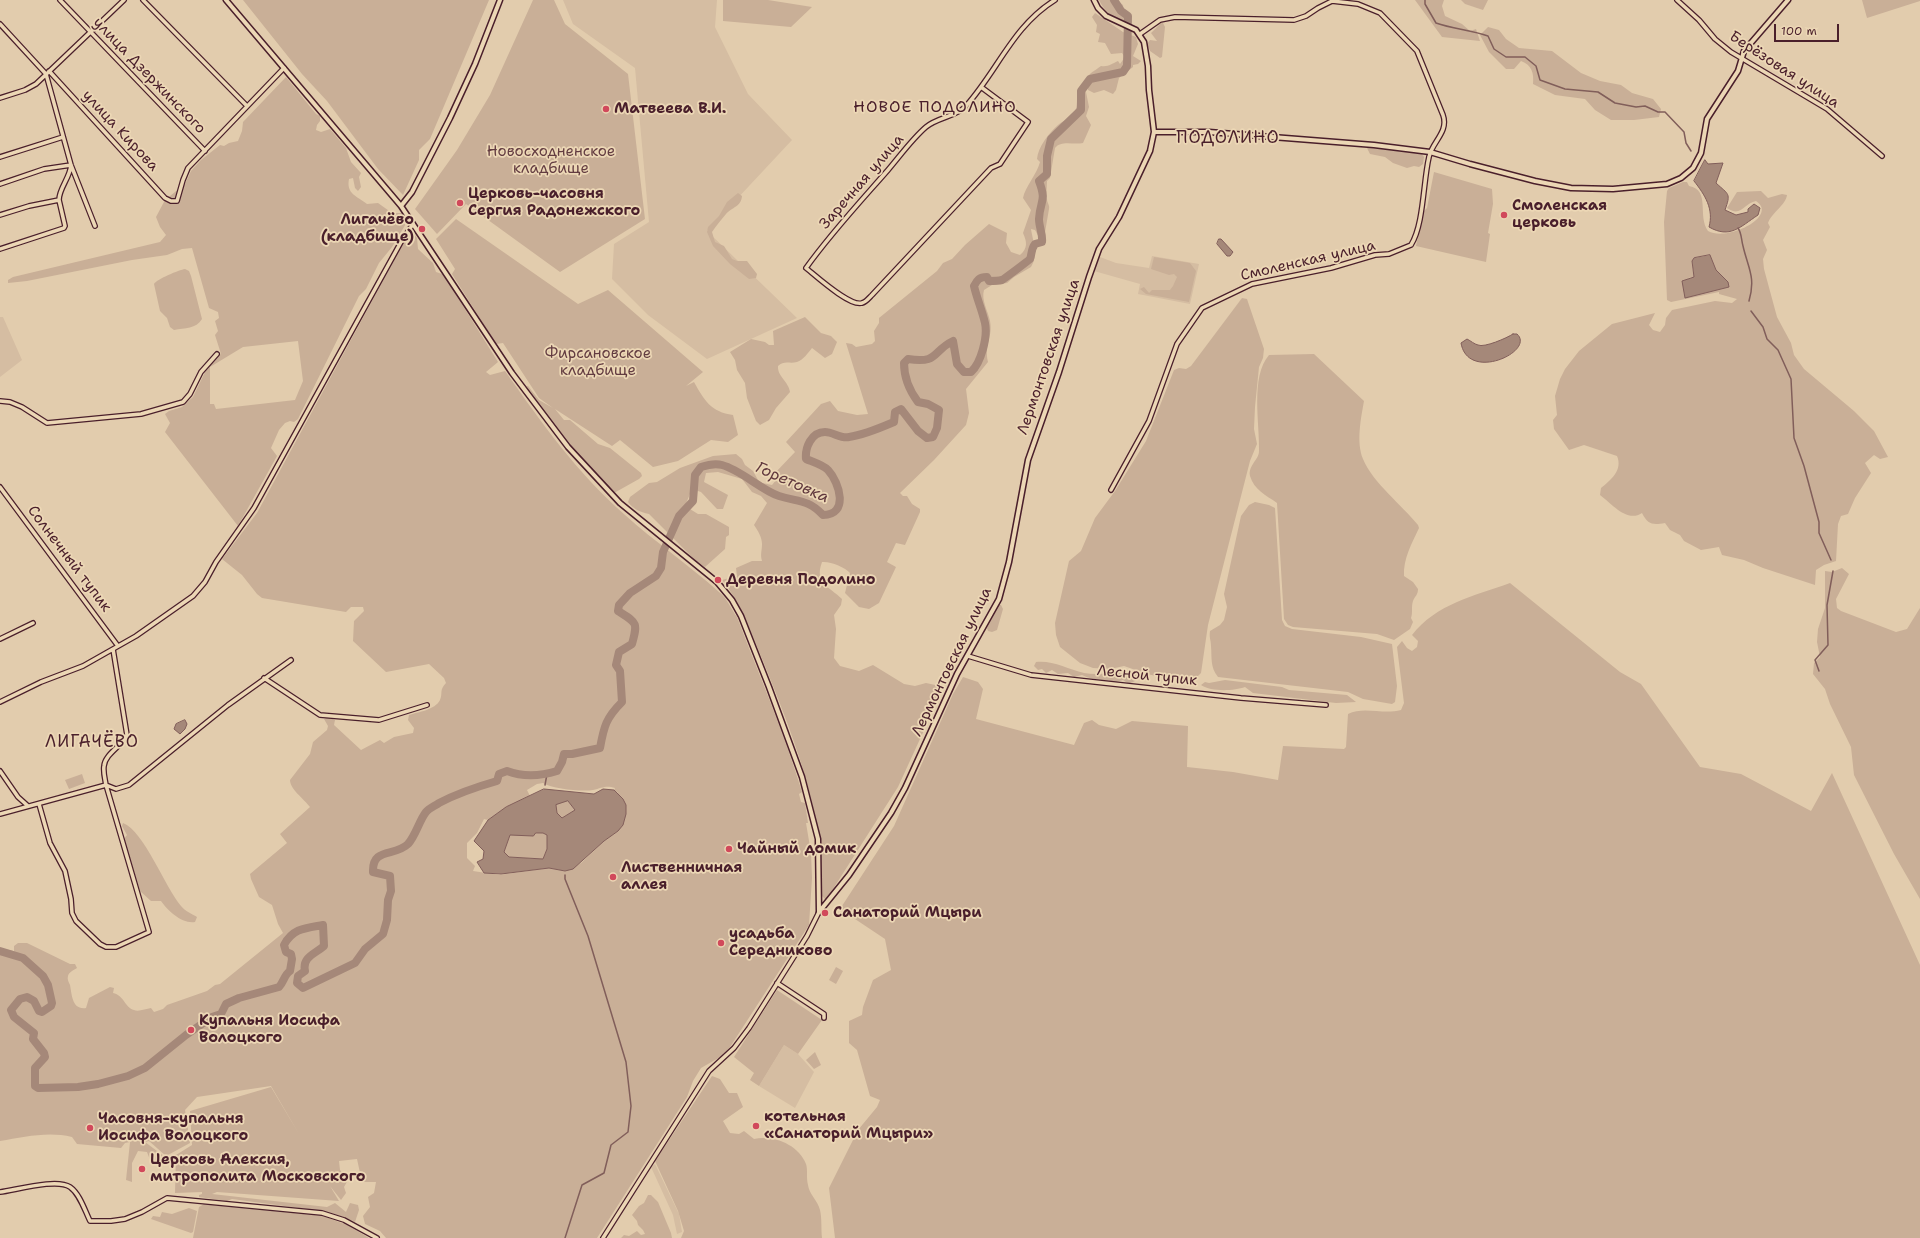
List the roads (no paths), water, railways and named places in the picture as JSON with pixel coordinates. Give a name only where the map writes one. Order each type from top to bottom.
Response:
[{"type":"street","name":"улица Дзержинского","points":[[60,0],[90,33],[205,151]]},
{"type":"street","points":[[0,98],[26,90],[36,84],[124,0]]},
{"type":"street","points":[[144,0],[247,106]]},
{"type":"street","points":[[226,0],[401,206],[512,373],[568,447],[620,503],[717,582],[732,600],[741,616],[802,777],[815,828],[819,864],[819,912],[807,936],[741,1040],[727,1056],[713,1067],[705,1078],[603,1238]]},
{"type":"street","points":[[401,206],[412,192],[453,111],[475,64],[500,0]]},
{"type":"street","name":"Заречная улица","points":[[981,87],[1028,122],[1000,164],[991,168],[872,296],[863,303],[855,303],[843,296],[806,268],[824,243],[926,127],[956,113],[965,107],[981,87],[1019,31],[1035,15],[1055,0]]},
{"type":"street","points":[[1094,0],[1098,8],[1106,16],[1132,27],[1140,34],[1152,24],[1167,18],[1210,17],[1294,20],[1306,16],[1327,3],[1338,1],[1370,8],[1380,13],[1417,50],[1420,57],[1444,120],[1441,136],[1430,152]]},
{"type":"street","name":"Берёзовая улица","points":[[1677,0],[1699,20],[1715,39],[1731,52],[1743,57],[1826,109],[1882,156]]},
{"type":"street","points":[[1154,132],[1209,132],[1374,145],[1430,152],[1470,164],[1571,188],[1614,189],[1667,184],[1688,173],[1697,162],[1701,153],[1707,119],[1731,84],[1738,70],[1746,47],[1788,0]]},
{"type":"street","name":"улица Кирова","points":[[0,24],[166,198],[172,201],[177,201],[188,168],[205,151]]},
{"type":"street","name":"Лермонтовская улица","points":[[819,912],[849,875],[891,813],[905,788],[957,674],[999,599],[1009,562],[1028,460],[1059,372],[1096,257],[1145,165],[1150,151],[1154,132],[1147,55],[1140,34]]},
{"type":"street","points":[[205,151],[284,68]]},
{"type":"street","points":[[47,72],[71,166],[96,226]]},
{"type":"street","points":[[0,157],[63,137]]},
{"type":"street","name":"Смоленская улица","points":[[1111,490],[1149,422],[1177,344],[1202,308],[1252,284],[1331,268],[1375,255],[1389,254],[1407,248],[1414,240],[1416,233],[1430,152]]},
{"type":"street","points":[[0,184],[44,169],[71,166]]},
{"type":"street","points":[[0,249],[64,228],[65,226],[59,195],[70,172],[71,166]]},
{"type":"street","points":[[0,215],[29,206],[59,200]]},
{"type":"street","points":[[0,702],[41,682],[73,670],[118,646],[152,626],[193,596],[205,582],[216,562],[254,508],[401,242],[413,224]]},
{"type":"street","points":[[0,401],[10,402],[22,407],[47,423],[141,414],[183,402],[190,394],[201,372],[217,354]]},
{"type":"street","name":"Солнечный тупик","points":[[0,487],[118,646]]},
{"type":"street","points":[[0,639],[34,623]]},
{"type":"street","points":[[40,804],[50,843],[65,871],[73,916],[82,928],[100,944],[106,947],[116,947],[149,932],[106,785],[104,768],[105,761],[121,745],[127,734],[113,648]]},
{"type":"street","name":"Лесной тупик","points":[[968,656],[1031,675],[1241,698],[1326,705]]},
{"type":"street","points":[[0,814],[106,785],[113,789],[121,788],[135,781],[228,705],[291,660]]},
{"type":"street","points":[[264,678],[320,715],[379,720],[427,705]]},
{"type":"street","points":[[0,770],[18,797],[28,806]]},
{"type":"street","points":[[777,983],[824,1014],[824,1018]]},
{"type":"street","points":[[0,1192],[64,1184],[70,1187],[77,1196],[90,1222],[125,1219],[142,1212],[167,1198],[318,1213],[344,1220],[377,1238]]},
{"type":"waterway","name":"Горетовка","points":[[0,951],[23,958],[43,976],[48,985],[52,1003],[51,1006],[42,1012],[39,1011],[34,1001],[27,997],[20,999],[11,1010],[14,1017],[34,1033],[33,1039],[44,1053],[45,1057],[35,1068],[35,1086],[38,1088],[78,1087],[98,1084],[128,1076],[145,1068],[186,1035],[212,1017],[221,1014],[226,1004],[239,998],[279,987],[286,974],[290,971],[292,959],[291,954],[286,952],[284,945],[292,935],[300,930],[323,925],[324,946],[307,959],[305,962],[305,971],[298,976],[297,983],[303,988],[355,963],[365,949],[383,934],[387,920],[388,900],[391,891],[390,876],[373,872],[376,859],[380,856],[403,848],[408,844],[421,820],[430,808],[453,796],[497,781],[499,774],[507,771],[526,775],[551,773],[557,771],[564,754],[572,754],[600,748],[606,723],[612,713],[622,702],[620,671],[616,665],[619,652],[632,644],[635,631],[632,621],[618,611],[619,605],[630,593],[656,576],[661,568],[663,552],[679,516],[693,501],[695,475],[701,467],[717,464],[722,465],[744,475],[772,493],[812,506],[823,515],[831,514],[836,510],[839,504],[840,497],[836,483],[826,468],[806,459],[810,441],[816,435],[828,432],[846,437],[866,433],[894,422],[895,412],[901,409],[918,431],[927,438],[933,437],[937,428],[939,410],[928,404],[918,402],[908,383],[904,363],[908,359],[925,360],[930,358],[953,341],[957,364],[964,372],[971,372],[978,363],[985,342],[986,329],[974,286],[980,278],[987,277],[989,281],[1002,280],[1030,259],[1035,244],[1042,242],[1039,219],[1043,193],[1039,181],[1047,174],[1047,156],[1051,139],[1081,110],[1081,91],[1090,79],[1123,72],[1127,66],[1128,16],[1121,11],[1114,0]]},
{"type":"waterway","points":[[1425,0],[1425,4],[1436,23],[1488,36],[1494,49],[1506,57],[1525,57],[1536,66],[1540,80],[1565,89],[1598,92],[1615,103],[1636,107],[1645,106],[1658,112],[1665,112],[1684,132],[1686,143],[1691,151]]},
{"type":"waterway","points":[[1738,228],[1741,234],[1752,285],[1749,301]]},
{"type":"waterway","points":[[1751,311],[1763,327],[1767,339],[1778,350],[1791,379],[1794,438],[1804,466],[1819,522],[1819,533],[1831,560]]},
{"type":"waterway","points":[[1819,671],[1815,660],[1828,645],[1827,605],[1833,571]]},
{"type":"waterway","points":[[545,785],[547,774]]},
{"type":"waterway","points":[[565,875],[565,879],[588,936],[626,1062],[631,1106],[628,1132],[611,1145],[604,1173],[582,1185],[565,1238]]},
{"type":"place","name":"Матвеева В.И.","points":[[606,109]]},
{"type":"place","name":"Церковь-часовня Сергия Радонежского","points":[[460,203]]},
{"type":"place","name":"Смоленская церковь","points":[[1504,215]]},
{"type":"place","name":"Лигачёво (кладбище)","points":[[422,229]]},
{"type":"place","name":"Деревня Подолино","points":[[718,580]]},
{"type":"place","name":"Чайный домик","points":[[729,849]]},
{"type":"place","name":"Лиственничная аллея","points":[[613,877]]},
{"type":"place","name":"Санаторий Мцыри","points":[[825,913]]},
{"type":"place","name":"усадьба Середниково","points":[[721,943]]},
{"type":"place","name":"Купальня Иосифа Волоцкого","points":[[191,1030]]},
{"type":"place","name":"котельная «Санаторий Мцыри»","points":[[756,1126]]},
{"type":"place","name":"Часовня-купальня Иосифа Волоцкого","points":[[90,1128]]},
{"type":"place","name":"Церковь Алексия, митрополита Московского","points":[[142,1169]]},
{"type":"district","name":"НОВОЕ ПОДОЛИНО","points":[[935,108]]},
{"type":"district","name":"ПОДОЛИНО","points":[[1228,139]]},
{"type":"district","name":"ЛИГАЧЁВО","points":[[92,743]]},
{"type":"park label","name":"Новосходненское кладбище","points":[[551,160]]},
{"type":"park label","name":"Фирсановское кладбище","points":[[598,362]]}]
